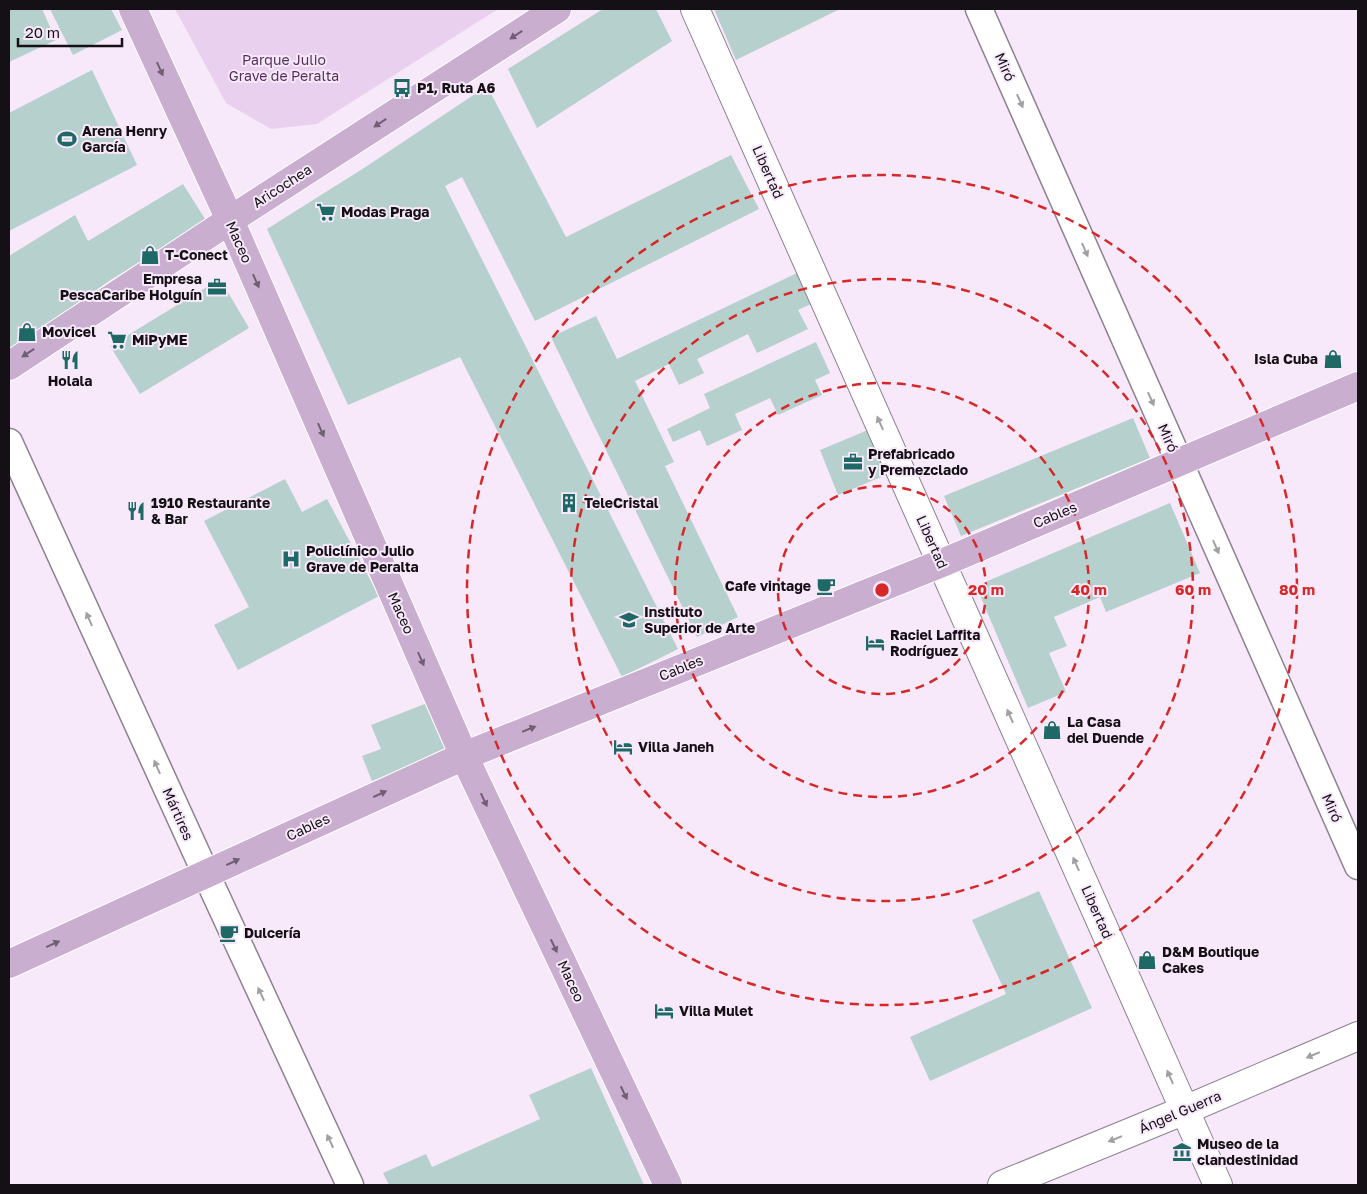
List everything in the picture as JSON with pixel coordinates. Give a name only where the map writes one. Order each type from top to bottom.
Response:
[{"type":"main road","name":"Maceo","points":[[133,9],[230,220],[464,756],[668,1185]]},
{"type":"main road","name":"Aricochea","points":[[9,366],[230,220],[557,9]]},
{"type":"main road","name":"Cables","points":[[9,964],[464,756],[942,563],[1358,386]]},
{"type":"street","name":"Libertad","points":[[695,9],[1218,1185]]},
{"type":"street","name":"Miró","points":[[979,9],[1358,866]]},
{"type":"street","name":"Mártires","points":[[9,442],[350,1185]]},
{"type":"street","name":"Ángel Guerra","points":[[1002,1185],[1358,1036]]},
{"type":"green space","name":"Parque Julio Grave de Peralta","points":[[175,9],[498,9],[317,124],[271,129],[226,103]]},
{"type":"building","points":[[9,9],[42,9],[56,40],[9,62]]},
{"type":"building","points":[[50,9],[111,9],[122,30],[73,55]]},
{"type":"building","points":[[603,9],[656,9],[672,41],[537,128],[508,69]]},
{"type":"building","points":[[714,9],[840,9],[736,60]]},
{"type":"building","name":"Arena Henry García","points":[[92,70],[137,165],[9,231],[9,113]]},
{"type":"building","name":"TeleCristal","points":[[487,86],[566,237],[731,155],[759,209],[535,321],[462,177],[445,186],[678,649],[622,677],[460,357],[348,405],[267,229],[364,168]]},
{"type":"building","points":[[183,184],[207,222],[112,279],[11,350],[9,349],[9,256],[75,215],[88,241]]},
{"type":"building","points":[[799,272],[815,302],[798,310],[808,329],[757,353],[748,334],[697,359],[704,373],[679,385],[669,364],[635,381],[674,462],[665,466],[738,617],[697,637],[551,337],[596,316],[617,359]]},
{"type":"building","points":[[220,279],[249,328],[140,394],[110,346]]},
{"type":"building","points":[[816,342],[830,373],[815,380],[822,395],[778,415],[770,398],[735,414],[742,430],[707,446],[700,430],[673,442],[667,429],[710,408],[704,394]]},
{"type":"building","points":[[1133,418],[1150,458],[961,536],[944,496]]},
{"type":"building","name":"Prefabricado y Premezclado","points":[[868,430],[886,475],[838,495],[820,450]]},
{"type":"building","name":"Policlínico Julio Grave de Peralta","points":[[285,479],[302,512],[327,499],[379,596],[238,670],[214,625],[249,607],[204,521]]},
{"type":"building","points":[[1170,503],[1200,573],[1106,612],[1100,597],[1054,617],[1067,646],[1049,653],[1066,692],[1028,708],[976,586]]},
{"type":"building","points":[[427,703],[447,751],[372,781],[362,756],[381,749],[371,725]]},
{"type":"building","points":[[1039,891],[1092,1008],[930,1081],[910,1037],[1006,994],[972,920]]},
{"type":"building","points":[[591,1068],[644,1185],[389,1185],[383,1173],[426,1154],[432,1167],[540,1119],[529,1095]]},
{"type":"place","name":"P1, Ruta A6","points":[[402,88]]},
{"type":"place","name":"Arena Henry García","points":[[67,139]]},
{"type":"place","name":"Modas Praga","points":[[326,212]]},
{"type":"place","name":"T-Conect","points":[[150,255]]},
{"type":"place","name":"Empresa PescaCaribe Holguín","points":[[217,287]]},
{"type":"place","name":"Movicel","points":[[27,332]]},
{"type":"place","name":"MiPyME","points":[[117,340]]},
{"type":"place","name":"Isla Cuba","points":[[1333,359]]},
{"type":"place","name":"Holala","points":[[70,360]]},
{"type":"place","name":"Prefabricado y Premezclado","points":[[853,462]]},
{"type":"place","name":"TeleCristal","points":[[569,503]]},
{"type":"place","name":"1910 Restaurante & Bar","points":[[136,511]]},
{"type":"place","name":"Policlínico Julio Grave de Peralta","points":[[291,559]]},
{"type":"place","name":"Cafe vintage","points":[[826,586]]},
{"type":"place","name":"Instituto Superior de Arte","points":[[629,620]]},
{"type":"place","name":"Raciel Laffita Rodríguez","points":[[875,643]]},
{"type":"place","name":"La Casa del Duende","points":[[1052,730]]},
{"type":"place","name":"Villa Janeh","points":[[623,747]]},
{"type":"place","name":"Dulcería","points":[[229,933]]},
{"type":"place","name":"D&M Boutique Cakes","points":[[1147,960]]},
{"type":"place","name":"Villa Mulet","points":[[664,1011]]},
{"type":"place","name":"Museo de la clandestinidad","points":[[1182,1152]]}]
